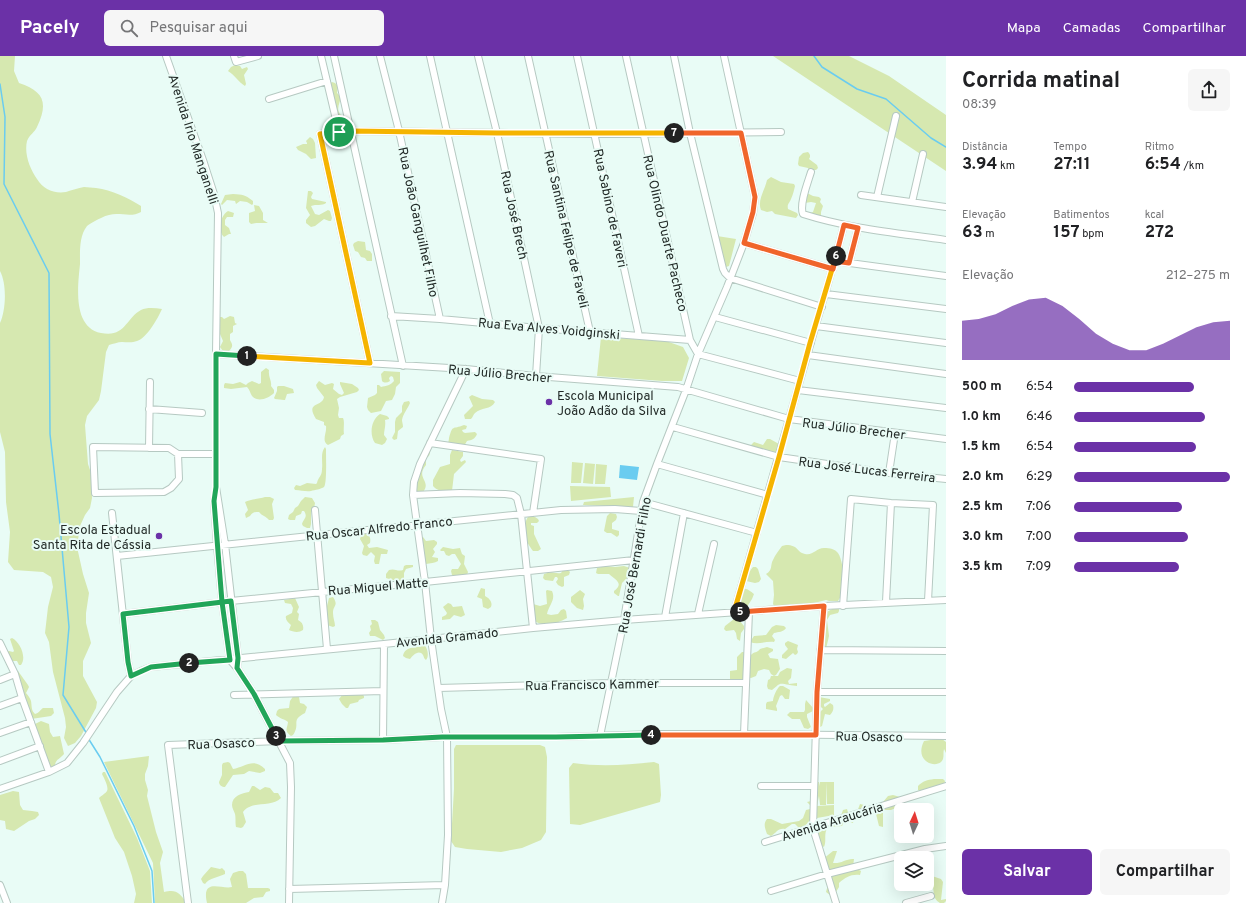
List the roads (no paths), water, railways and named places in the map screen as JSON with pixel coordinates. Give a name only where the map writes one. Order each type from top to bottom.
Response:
[{"type":"street","name":"Avenida Irio Manganelli","points":[[166,56],[203,160],[214,194],[218,213],[216,487],[214,501],[222,602],[230,660]]},
{"type":"street","points":[[235,59],[258,56]]},
{"type":"street","points":[[321,56],[339,132]]},
{"type":"street","points":[[334,56],[403,366]]},
{"type":"street","name":"Rua João Ganguilhet Filho","points":[[380,56],[440,319]]},
{"type":"street","points":[[430,56],[490,324]]},
{"type":"street","name":"Rua José Brech","points":[[478,56],[497,133],[539,328],[536,376]]},
{"type":"street","name":"Rua Santina Felipe de Faveli","points":[[528,56],[590,332]]},
{"type":"street","name":"Rua Sabino de Faveri","points":[[577,56],[639,336]]},
{"type":"street","name":"Rua Olindo Duarte Pacheco","points":[[626,56],[690,340]]},
{"type":"street","points":[[674,56],[690,133],[725,273],[730,278],[822,307]]},
{"type":"street","name":"Rua José Bernardi Filho","points":[[600,736],[624,620],[643,502],[686,390],[698,354],[744,243],[753,212],[755,197],[724,56]]},
{"type":"street","points":[[269,99],[327,81]]},
{"type":"street","points":[[877,198],[896,116]]},
{"type":"street","points":[[370,363],[320,134],[351,131],[594,134],[781,132]]},
{"type":"street","points":[[912,202],[922,154]]},
{"type":"street","points":[[811,172],[803,200],[803,214],[858,228],[946,240]]},
{"type":"street","points":[[861,196],[946,207]]},
{"type":"street","points":[[734,612],[808,355],[810,343],[826,294],[844,225]]},
{"type":"street","points":[[849,263],[858,228]]},
{"type":"street","points":[[744,243],[833,269]]},
{"type":"street","points":[[835,261],[946,276]]},
{"type":"street","points":[[826,294],[946,309]]},
{"type":"street","name":"Rua Eva Alves Voidginski","points":[[391,316],[690,340]]},
{"type":"street","points":[[715,316],[810,343]]},
{"type":"street","points":[[816,326],[946,343]]},
{"type":"street","points":[[690,340],[698,354],[800,381]]},
{"type":"street","name":"Rua Júlio Brecher","points":[[216,354],[466,369],[678,387],[789,419],[946,439]]},
{"type":"street","points":[[808,355],[946,374]]},
{"type":"street","points":[[442,903],[445,885],[448,835],[447,737],[441,709],[431,639],[418,524],[413,495],[414,482],[420,464],[466,369]]},
{"type":"street","points":[[149,448],[150,382]]},
{"type":"street","points":[[798,390],[946,408]]},
{"type":"street","points":[[150,409],[202,414]]},
{"type":"street","name":"Rua José Lucas Ferreira","points":[[672,426],[779,457],[889,473],[946,479]]},
{"type":"street","points":[[889,473],[895,433]]},
{"type":"street","points":[[430,443],[541,459],[533,513]]},
{"type":"street","points":[[178,454],[179,480],[171,488],[164,492],[95,493],[93,447],[169,448],[178,454],[216,454]]},
{"type":"street","points":[[657,464],[768,495]]},
{"type":"street","name":"Avenida Irio Manganelli","points":[[216,487],[225,544],[238,658],[237,668]]},
{"type":"street","points":[[413,495],[460,493],[505,494],[513,495],[517,498],[521,514],[533,628]]},
{"type":"street","points":[[843,606],[850,499],[933,505],[928,601]]},
{"type":"street","points":[[643,502],[757,533]]},
{"type":"street","points":[[886,602],[891,503]]},
{"type":"street","name":"Rua Oscar Alfredo Franco","points":[[116,556],[561,510],[589,508],[641,511]]},
{"type":"street","points":[[315,510],[327,649]]},
{"type":"street","points":[[112,513],[128,662],[131,676]]},
{"type":"street","points":[[665,617],[684,513]]},
{"type":"street","points":[[698,614],[714,544]]},
{"type":"street","name":"Rua Miguel Matte","points":[[123,614],[322,591],[425,582],[634,560]]},
{"type":"street","name":"Avenida Gramado","points":[[0,789],[49,772],[67,763],[90,733],[117,692],[131,676],[151,667],[624,620],[886,602],[946,600]]},
{"type":"street","points":[[824,606],[817,692],[813,828],[836,903]]},
{"type":"street","points":[[744,734],[749,612]]},
{"type":"street","points":[[0,644],[15,674],[22,698],[49,772]]},
{"type":"street","points":[[383,740],[384,644]]},
{"type":"street","points":[[820,650],[946,651]]},
{"type":"street","points":[[230,660],[254,694],[290,763],[289,903]]},
{"type":"street","points":[[0,680],[15,674]]},
{"type":"street","name":"Rua Francisco Kammer","points":[[438,688],[611,683],[746,682]]},
{"type":"street","points":[[234,695],[383,692]]},
{"type":"street","points":[[817,692],[946,692]]},
{"type":"street","points":[[0,706],[22,698]]},
{"type":"street","points":[[0,733],[31,722]]},
{"type":"street","name":"Rua Osasco","points":[[188,903],[168,745],[447,737],[744,734],[946,736]]},
{"type":"street","points":[[0,761],[40,746]]},
{"type":"street","points":[[761,786],[814,786]]},
{"type":"street","name":"Avenida Araucária","points":[[765,842],[946,786]]},
{"type":"street","points":[[771,891],[827,874],[925,849],[946,846]]},
{"type":"street","points":[[0,885],[7,903]]},
{"type":"street","points":[[289,889],[445,885]]},
{"type":"street","points":[[906,903],[931,896]]},
{"type":"water","points":[[620,465],[639,467],[637,480],[619,478]]},
{"type":"waterway","points":[[814,56],[822,67],[857,89],[886,99],[931,138],[946,147]]},
{"type":"waterway","points":[[0,84],[5,117],[4,184],[49,273],[50,434],[69,627],[63,695],[87,734]]},
{"type":"waterway","points":[[88,738],[100,757],[134,826],[152,871],[154,903]]},
{"type":"place","name":"Escola Municipal João Adão da Silva","points":[[549,402]]},
{"type":"place","name":"Escola Estadual Santa Rita de Cássia","points":[[159,536]]}]
